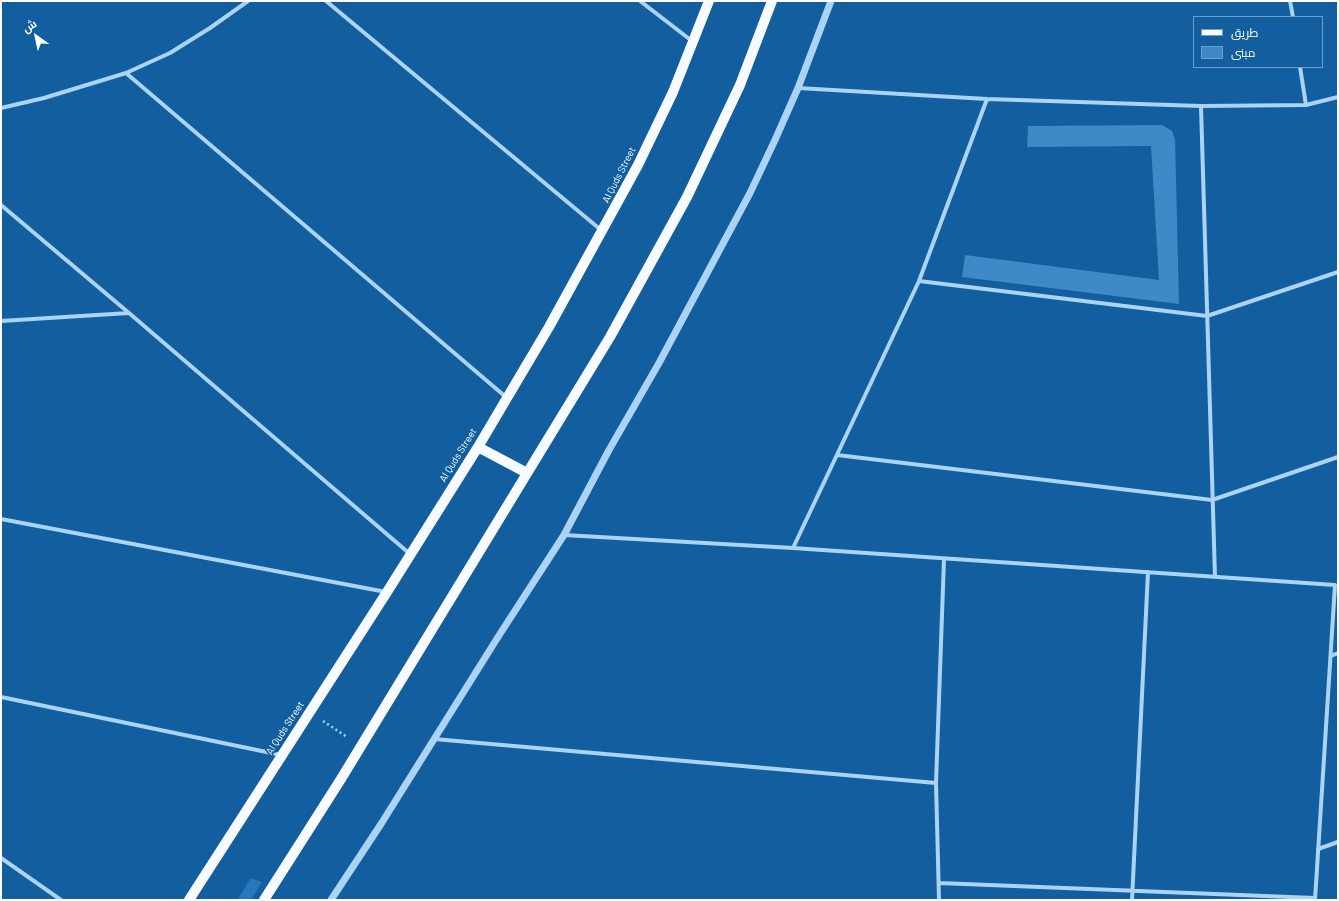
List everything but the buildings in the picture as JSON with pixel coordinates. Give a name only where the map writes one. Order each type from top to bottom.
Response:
[{"type":"main road","name":"Al Quds Street","points":[[189,900],[411,554],[549,327],[638,165],[667,105],[709,1]]},
{"type":"main road","points":[[264,900],[361,746],[610,337],[688,197],[740,85],[772,1]]},
{"type":"main road","points":[[478,446],[527,473]]},
{"type":"street","points":[[1,108],[44,98],[126,73],[170,53],[210,28],[248,1]]},
{"type":"street","points":[[326,1],[602,232]]},
{"type":"street","points":[[640,1],[693,41]]},
{"type":"street","points":[[331,900],[381,824],[564,535],[609,450],[659,363],[746,200],[798,88],[831,1]]},
{"type":"street","points":[[1290,1],[1293,16]]},
{"type":"street","points":[[1300,68],[1306,105]]},
{"type":"street","points":[[126,73],[507,398]]},
{"type":"street","points":[[798,88],[987,99],[1201,106],[1306,105],[1338,97]]},
{"type":"street","points":[[793,548],[919,281],[987,99]]},
{"type":"street","points":[[1201,106],[1215,577]]},
{"type":"street","points":[[1,205],[411,554]]},
{"type":"street","points":[[919,281],[1207,316],[1338,272]]},
{"type":"street","points":[[1,321],[129,313]]},
{"type":"street","points":[[837,455],[1212,500],[1338,457]]},
{"type":"street","points":[[1,519],[387,592]]},
{"type":"street","points":[[564,535],[793,548],[1335,585],[1315,899],[1133,890],[939,883]]},
{"type":"street","points":[[939,900],[936,783],[944,559]]},
{"type":"street","points":[[1132,900],[1148,572]]},
{"type":"street","points":[[1331,656],[1338,653]]},
{"type":"street","points":[[1,697],[282,755]]},
{"type":"street","points":[[434,739],[936,783]]},
{"type":"street","points":[[1318,849],[1338,842]]},
{"type":"street","points":[[1,858],[61,900]]},
{"type":"path","points":[[310,712],[361,746]]},
{"type":"shaded area","points":[[251,878],[262,882],[251,900],[237,900]]}]
